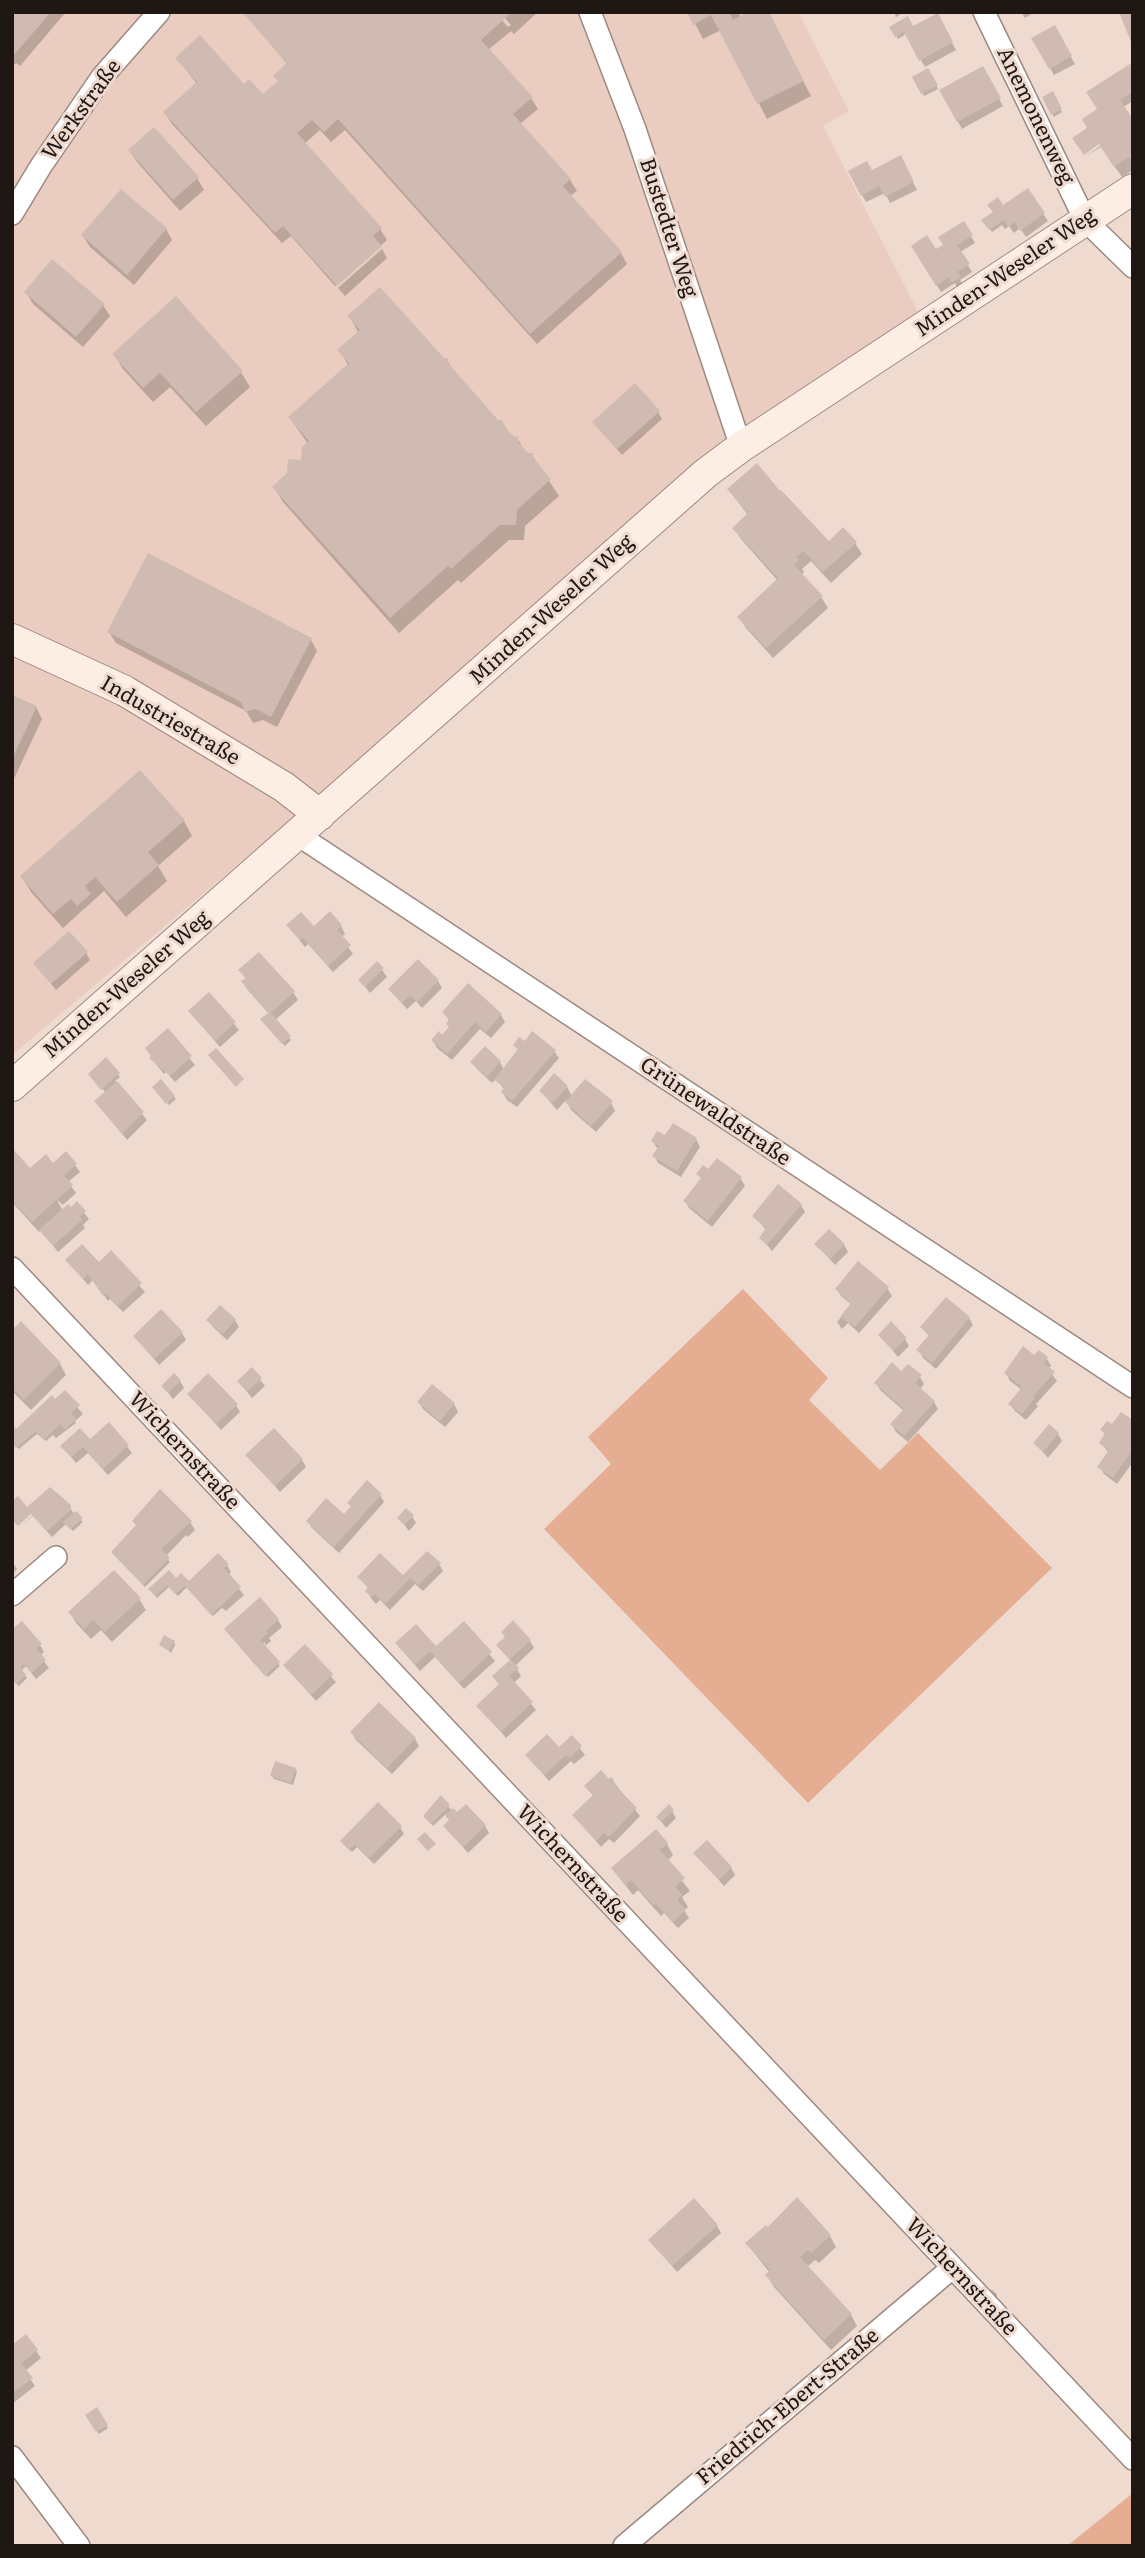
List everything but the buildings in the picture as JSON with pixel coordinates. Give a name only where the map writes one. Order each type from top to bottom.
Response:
[{"type":"street","name":"Werkstraße","points":[[12,214],[41,166],[103,77],[159,12]]},
{"type":"street","name":"Bustedter Weg","points":[[590,12],[635,129],[741,447]]},
{"type":"street","name":"Anemonenweg","points":[[984,12],[1085,220],[1133,267]]},
{"type":"street","name":"Minden-Weseler Weg","points":[[12,1086],[706,473],[741,447],[1133,189]]},
{"type":"street","name":"Industriestraße","points":[[12,639],[125,691],[284,788],[320,815]]},
{"type":"street","name":"Grünewaldstraße","points":[[298,835],[1133,1387]]},
{"type":"street","name":"Wichernstraße","points":[[12,1268],[1133,2459]]},
{"type":"street","points":[[12,1595],[56,1557]]},
{"type":"street","name":"Friedrich-Ebert-Straße","points":[[624,2546],[952,2267]]},
{"type":"street","points":[[12,2457],[79,2546]]},
{"type":"shaded area","points":[[12,12],[798,12],[849,111],[823,126],[919,314],[697,462],[267,840],[12,1055]]},
{"type":"shaded area","points":[[743,1289],[828,1378],[809,1400],[880,1470],[918,1433],[1052,1568],[808,1803],[544,1529],[611,1464],[588,1437]]},
{"type":"shaded area","points":[[1133,2493],[1133,2546],[1067,2546]]}]
